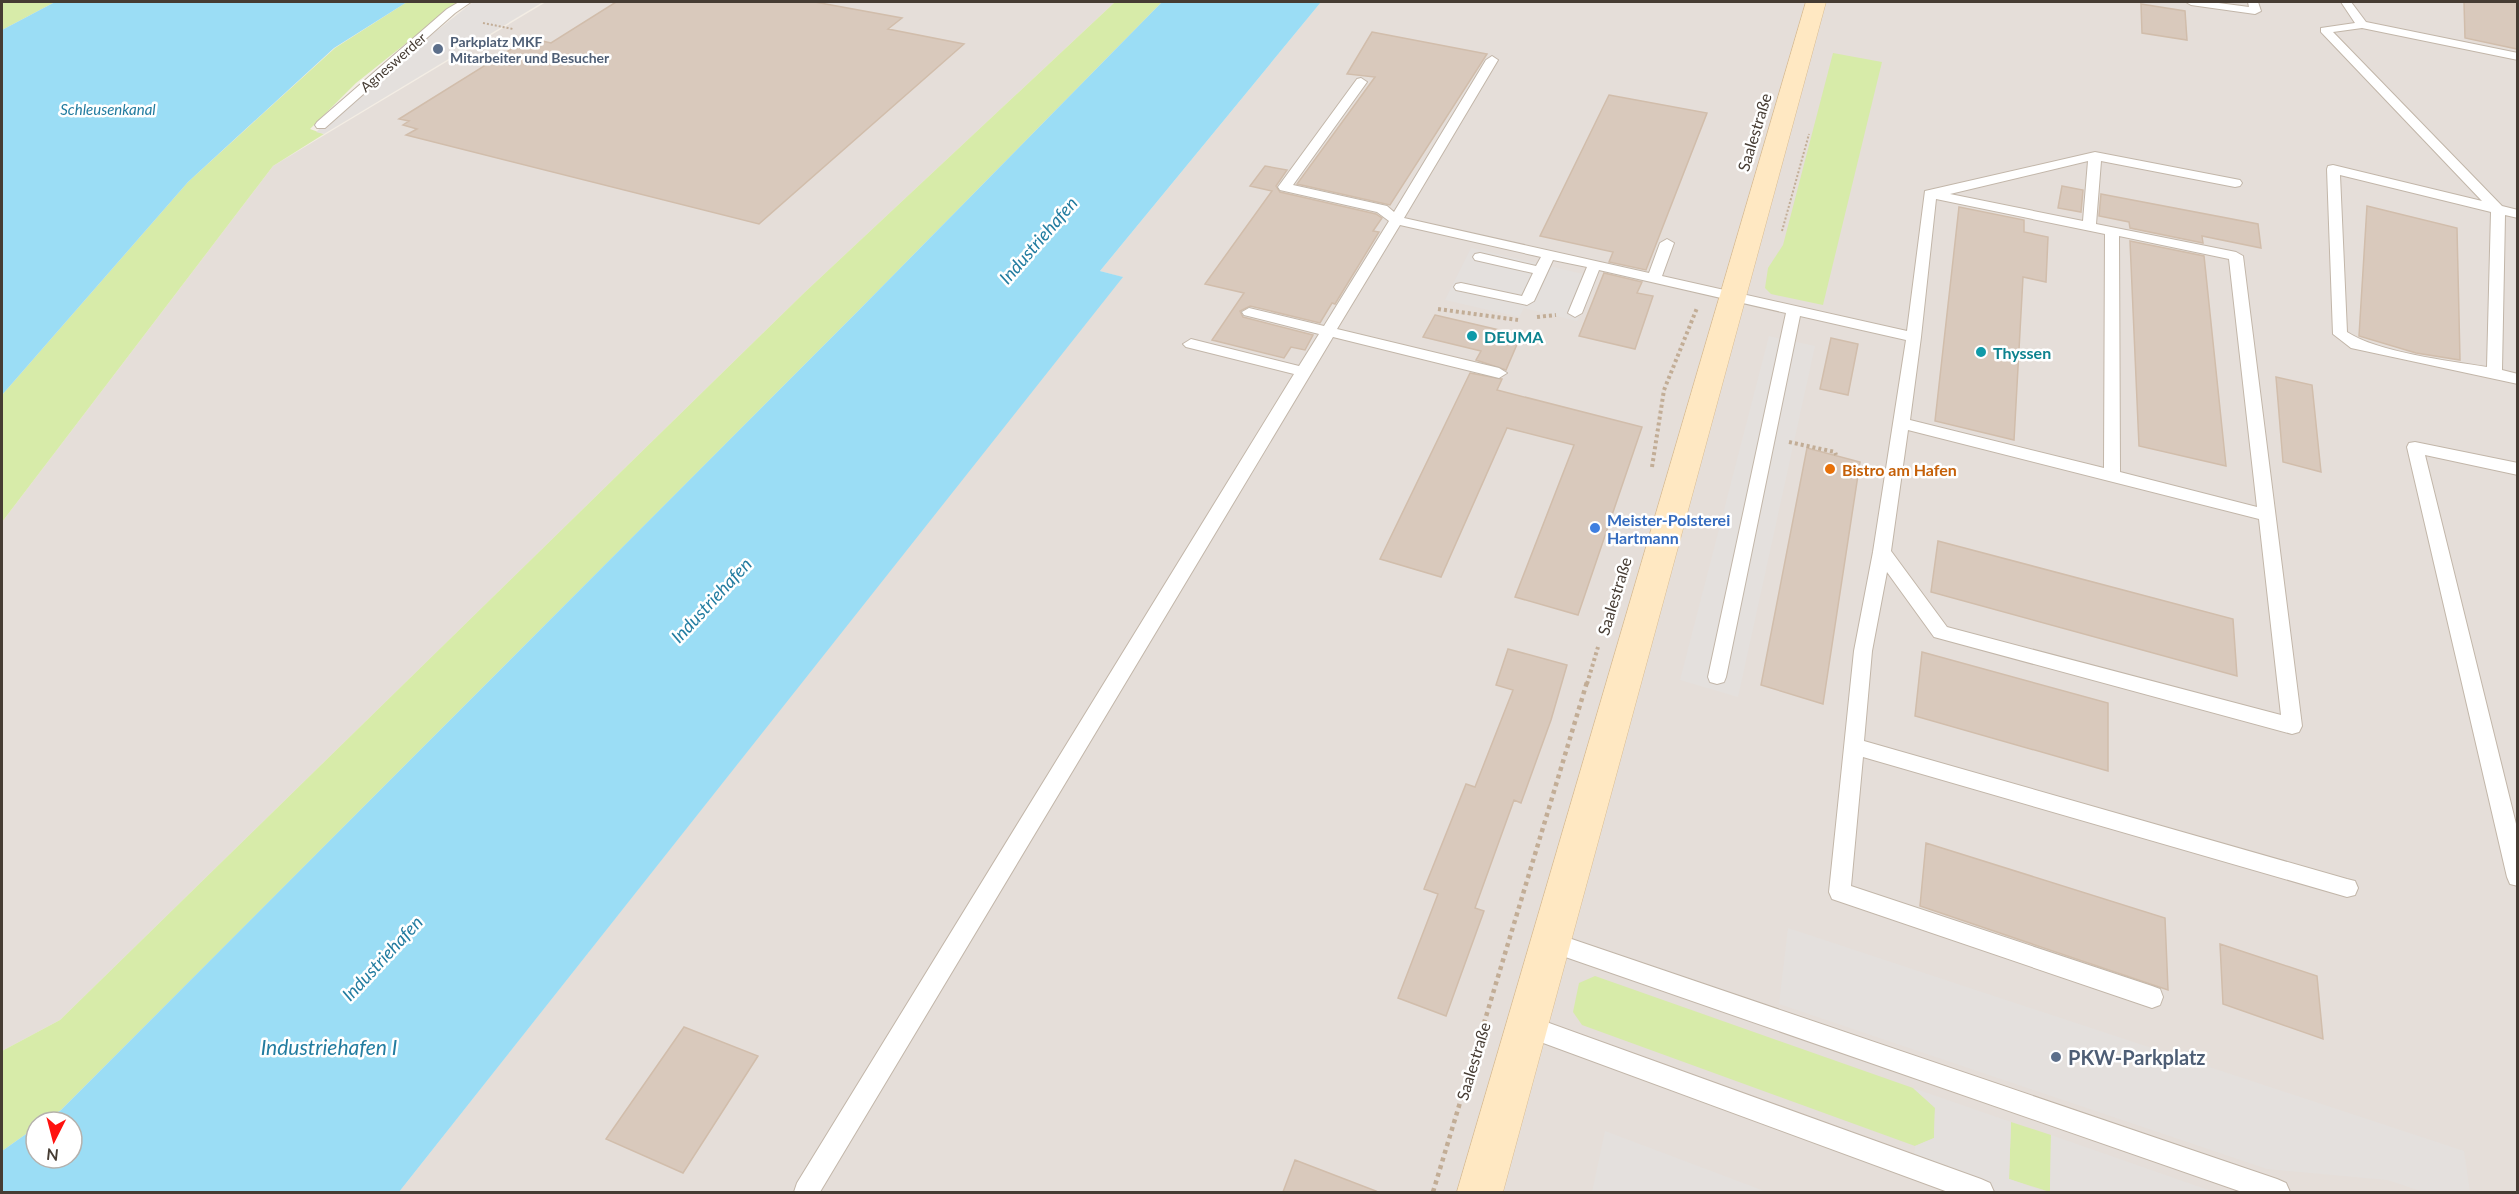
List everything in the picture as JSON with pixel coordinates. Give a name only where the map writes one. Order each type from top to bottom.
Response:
[{"type":"main road","name":"Saalestraße","points":[[1480,1192],[1551,942],[1719,294],[1816,2]]},
{"type":"lane","name":"Agneswerder","points":[[321,125],[451,11],[466,2]]},
{"type":"lane","points":[[2191,2],[2255,11],[2253,2]]},
{"type":"lane","points":[[2346,2],[2362,25]]},
{"type":"lane","points":[[2494,373],[2498,210],[2325,30],[2362,25],[2517,57]]},
{"type":"lane","points":[[806,1192],[1492,60]]},
{"type":"lane","points":[[1361,82],[1285,187],[1382,209],[1396,220],[1595,264],[1794,312],[1914,337]]},
{"type":"lane","points":[[2089,226],[2096,156]]},
{"type":"lane","points":[[1930,194],[2096,156],[2235,183]]},
{"type":"lane","points":[[2517,214],[2333,169],[2340,334],[2356,345],[2517,379]]},
{"type":"lane","points":[[1882,552],[1941,632],[2292,726],[2236,256],[1930,194]]},
{"type":"lane","points":[[1930,194],[1914,337],[1882,552],[1863,651],[1840,892],[2152,997]]},
{"type":"lane","points":[[2112,231],[2112,476]]},
{"type":"lane","points":[[1654,278],[1667,243]]},
{"type":"lane","points":[[1461,286],[1527,301],[1549,254]]},
{"type":"lane","points":[[1480,257],[1541,271]]},
{"type":"lane","points":[[1575,313],[1595,264]]},
{"type":"lane","points":[[1249,312],[1499,373]]},
{"type":"lane","points":[[1717,677],[1794,312]]},
{"type":"lane","points":[[1191,344],[1304,372]]},
{"type":"lane","points":[[1901,423],[2267,515]]},
{"type":"lane","points":[[2517,469],[2415,447],[2517,877]]},
{"type":"lane","points":[[1854,746],[2347,888]]},
{"type":"lane","points":[[1551,942],[2277,1192]]},
{"type":"lane","points":[[1527,1026],[1981,1192]]},
{"type":"path","points":[[483,23],[513,29]]},
{"type":"path","points":[[1650,477],[1664,390],[1719,294]]},
{"type":"path","points":[[1768,436],[1836,452],[1836,455]]},
{"type":"path","name":"Saalestraße","points":[[1433,1192],[1601,639]]},
{"type":"shaded area","name":"Parkplatz MKF Mitarbeiter und Besucher","points":[[473,2],[543,2],[324,134],[316,132],[372,82]]},
{"type":"shaded area","points":[[546,2],[1115,2],[804,293],[60,1020],[2,1051],[2,522],[273,166]]},
{"type":"shaded area","points":[[1321,2],[2517,2],[2517,1192],[399,1192],[1122,277],[1100,271]]},
{"type":"shaded area","points":[[1471,248],[1596,277],[1577,321],[1524,308],[1519,317],[1445,300]]},
{"type":"shaded area","points":[[1769,336],[1815,346],[1738,697],[1680,680]]},
{"type":"shaded area","name":"PKW-Parkplatz","points":[[1788,928],[2464,1151],[2470,1192],[2424,1192],[2387,1180],[2267,1169],[1779,1004]]},
{"type":"shaded area","points":[[1913,1088],[2011,1122],[2009,1179],[2046,1192],[1981,1192],[1913,1167],[1915,1146],[1934,1138],[1935,1108]]},
{"type":"shaded area","points":[[1605,1131],[1767,1192],[1592,1192]]},
{"type":"shaded area","points":[[2051,1135],[2214,1192],[2050,1192]]},
{"type":"green space","points":[[2,2],[55,2],[2,30]]},
{"type":"green space","points":[[407,2],[458,2],[356,83],[310,129],[324,134],[273,166],[2,522],[2,395],[188,182],[335,48]]},
{"type":"green space","points":[[1115,2],[1162,2],[861,308],[61,1110],[24,1110],[24,1135],[2,1151],[2,1051],[60,1020],[804,293]]},
{"type":"green space","points":[[1833,53],[1882,62],[1823,305],[1771,294],[1765,288],[1768,268],[1783,245]]},
{"type":"green space","points":[[1595,976],[1913,1088],[1935,1107],[1934,1138],[1915,1146],[1582,1025],[1573,1012],[1579,983]]},
{"type":"green space","points":[[2011,1122],[2051,1135],[2050,1192],[2009,1179]]},
{"type":"water","name":"Schleusenkanal","points":[[55,2],[407,2],[334,48],[188,182],[2,395],[2,30]]},
{"type":"water","name":"Industriehafen I","points":[[1162,2],[1321,2],[1100,271],[1123,277],[399,1192],[2,1192],[2,1151],[24,1135],[24,1170],[84,1170],[84,1110],[61,1110],[861,308]]},
{"type":"building","points":[[616,2],[815,2],[902,18],[888,29],[964,44],[759,224],[406,135],[417,129],[403,125],[409,121],[399,119],[529,38],[551,43]]},
{"type":"building","points":[[2464,2],[2517,2],[2517,49],[2465,38]]},
{"type":"building","points":[[2141,4],[2185,11],[2187,40],[2142,33]]},
{"type":"building","points":[[1372,32],[1487,54],[1390,205],[1297,184],[1375,77],[1347,74]]},
{"type":"building","points":[[1609,95],[1707,113],[1646,270],[1609,262],[1613,252],[1540,236]]},
{"type":"building","points":[[1265,166],[1287,170],[1276,186],[1280,192],[1376,214],[1382,218],[1373,231],[1379,232],[1335,304],[1332,303],[1320,323],[1250,306],[1240,311],[1243,317],[1313,335],[1305,350],[1291,347],[1284,358],[1212,340],[1244,293],[1205,284],[1272,191],[1250,186]]},
{"type":"building","points":[[2062,186],[2083,190],[2081,212],[2058,208]]},
{"type":"building","points":[[2101,194],[2258,224],[2261,248],[2202,236],[2203,243],[2130,228],[2129,222],[2099,216]]},
{"type":"building","points":[[2367,206],[2457,228],[2460,360],[2416,353],[2359,336]]},
{"type":"building","name":"Thyssen","points":[[1959,207],[2024,220],[2024,232],[2048,237],[2046,282],[2023,277],[2014,440],[1935,421]]},
{"type":"building","points":[[2130,241],[2204,256],[2226,466],[2139,446]]},
{"type":"building","points":[[1604,273],[1642,282],[1637,293],[1653,296],[1635,349],[1579,336]]},
{"type":"building","name":"DEUMA","points":[[1435,315],[1521,335],[1506,370],[1476,360],[1481,351],[1423,337]]},
{"type":"building","points":[[1831,338],[1858,344],[1848,395],[1820,389]]},
{"type":"building","points":[[1470,373],[1502,379],[1497,390],[1642,427],[1578,615],[1515,597],[1574,445],[1507,428],[1441,577],[1380,559]]},
{"type":"building","points":[[2276,377],[2312,385],[2321,472],[2283,462]]},
{"type":"building","points":[[1807,448],[1860,462],[1823,704],[1761,685]]},
{"type":"building","points":[[1938,541],[2233,619],[2237,676],[1931,592]]},
{"type":"building","points":[[1508,649],[1567,665],[1551,720],[1521,803],[1514,800],[1475,908],[1484,911],[1446,1016],[1398,998],[1438,894],[1424,889],[1466,784],[1475,787],[1513,690],[1496,685]]},
{"type":"building","points":[[1922,652],[2108,703],[2108,771],[1915,716]]},
{"type":"building","points":[[1926,843],[2165,918],[2168,990],[1920,906]]},
{"type":"building","points":[[2220,944],[2317,976],[2323,1039],[2223,1004]]},
{"type":"building","points":[[684,1027],[758,1056],[683,1173],[606,1139]]},
{"type":"building","points":[[1295,1160],[1376,1191],[1283,1192]]},
{"type":"place","name":"Parkplatz MKF Mitarbeiter und Besucher","points":[[438,49]]},
{"type":"place","name":"DEUMA","points":[[1472,336]]},
{"type":"place","name":"Thyssen","points":[[1981,352]]},
{"type":"place","name":"Bistro am Hafen","points":[[1830,469]]},
{"type":"place","name":"Meister-Polsterei Hartmann","points":[[1595,528]]},
{"type":"place","name":"PKW-Parkplatz","points":[[2056,1057]]},
{"type":"water label","name":"Industriehafen","points":[[1038,240]]},
{"type":"water label","name":"Industriehafen","points":[[711,600]]},
{"type":"water label","name":"Industriehafen","points":[[382,958]]}]
